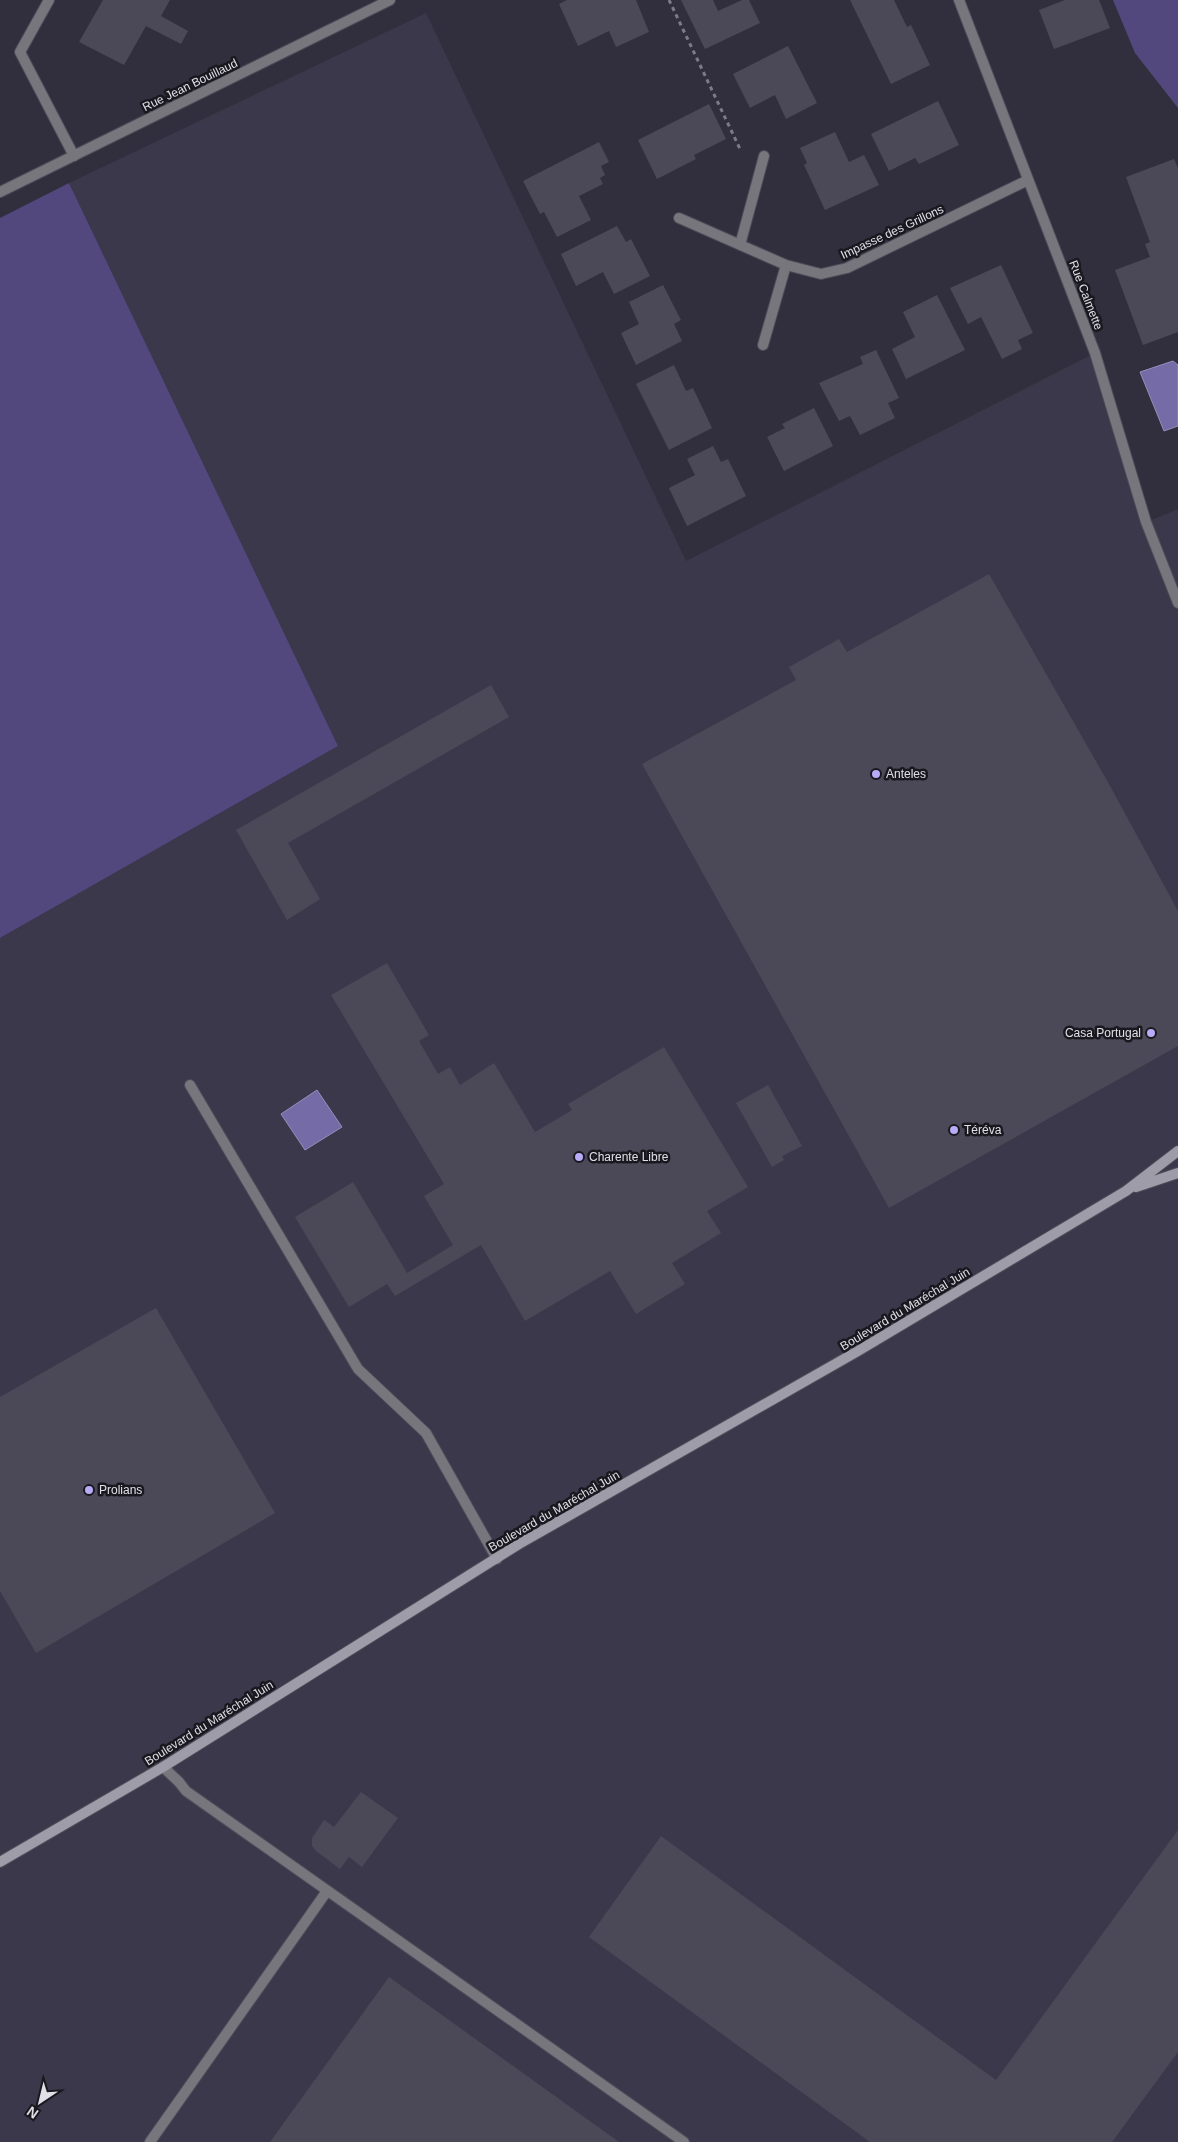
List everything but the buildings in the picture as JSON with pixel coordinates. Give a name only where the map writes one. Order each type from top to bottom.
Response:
[{"type":"main road","name":"Boulevard du Maréchal Juin","points":[[0,1862],[163,1767],[497,1559],[858,1352],[1126,1191],[1178,1151]]},
{"type":"main road","name":"Boulevard du Maréchal Juin","points":[[1126,1191],[1178,1173]]},
{"type":"street","points":[[49,0],[20,52],[74,156]]},
{"type":"street","name":"Rue Jean Bouillaud","points":[[0,192],[390,0]]},
{"type":"street","name":"Rue Calmette","points":[[959,0],[1095,353],[1146,522],[1178,603]]},
{"type":"street","points":[[740,245],[764,156]]},
{"type":"street","name":"Impasse des Grillons","points":[[678,218],[786,265],[821,274],[847,268],[1028,180]]},
{"type":"street","points":[[763,345],[786,265]]},
{"type":"street","points":[[190,1085],[358,1369],[426,1433],[497,1559]]},
{"type":"street","points":[[163,1767],[186,1791],[684,2142]]},
{"type":"street","points":[[150,2142],[327,1891]]},
{"type":"path","points":[[669,0],[757,183]]},
{"type":"shaded area","points":[[1113,0],[1178,0],[1178,108],[1135,53]]},
{"type":"shaded area","points":[[426,13],[686,561],[1095,353],[1147,522],[1178,509],[1178,2142],[0,2142],[0,938],[338,746],[69,183]]},
{"type":"shaded area","points":[[69,183],[338,746],[0,938],[0,218]]},
{"type":"shaded area","points":[[1173,361],[1178,365],[1178,426],[1164,431],[1140,372]]},
{"type":"shaded area","points":[[317,1090],[342,1127],[305,1150],[281,1114]]},
{"type":"place","name":"Anteles","points":[[876,774]]},
{"type":"place","name":"Casa Portugal","points":[[1151,1033]]},
{"type":"place","name":"Téréva","points":[[954,1130]]},
{"type":"place","name":"Charente Libre","points":[[579,1157]]},
{"type":"place","name":"Prolians","points":[[89,1490]]}]
